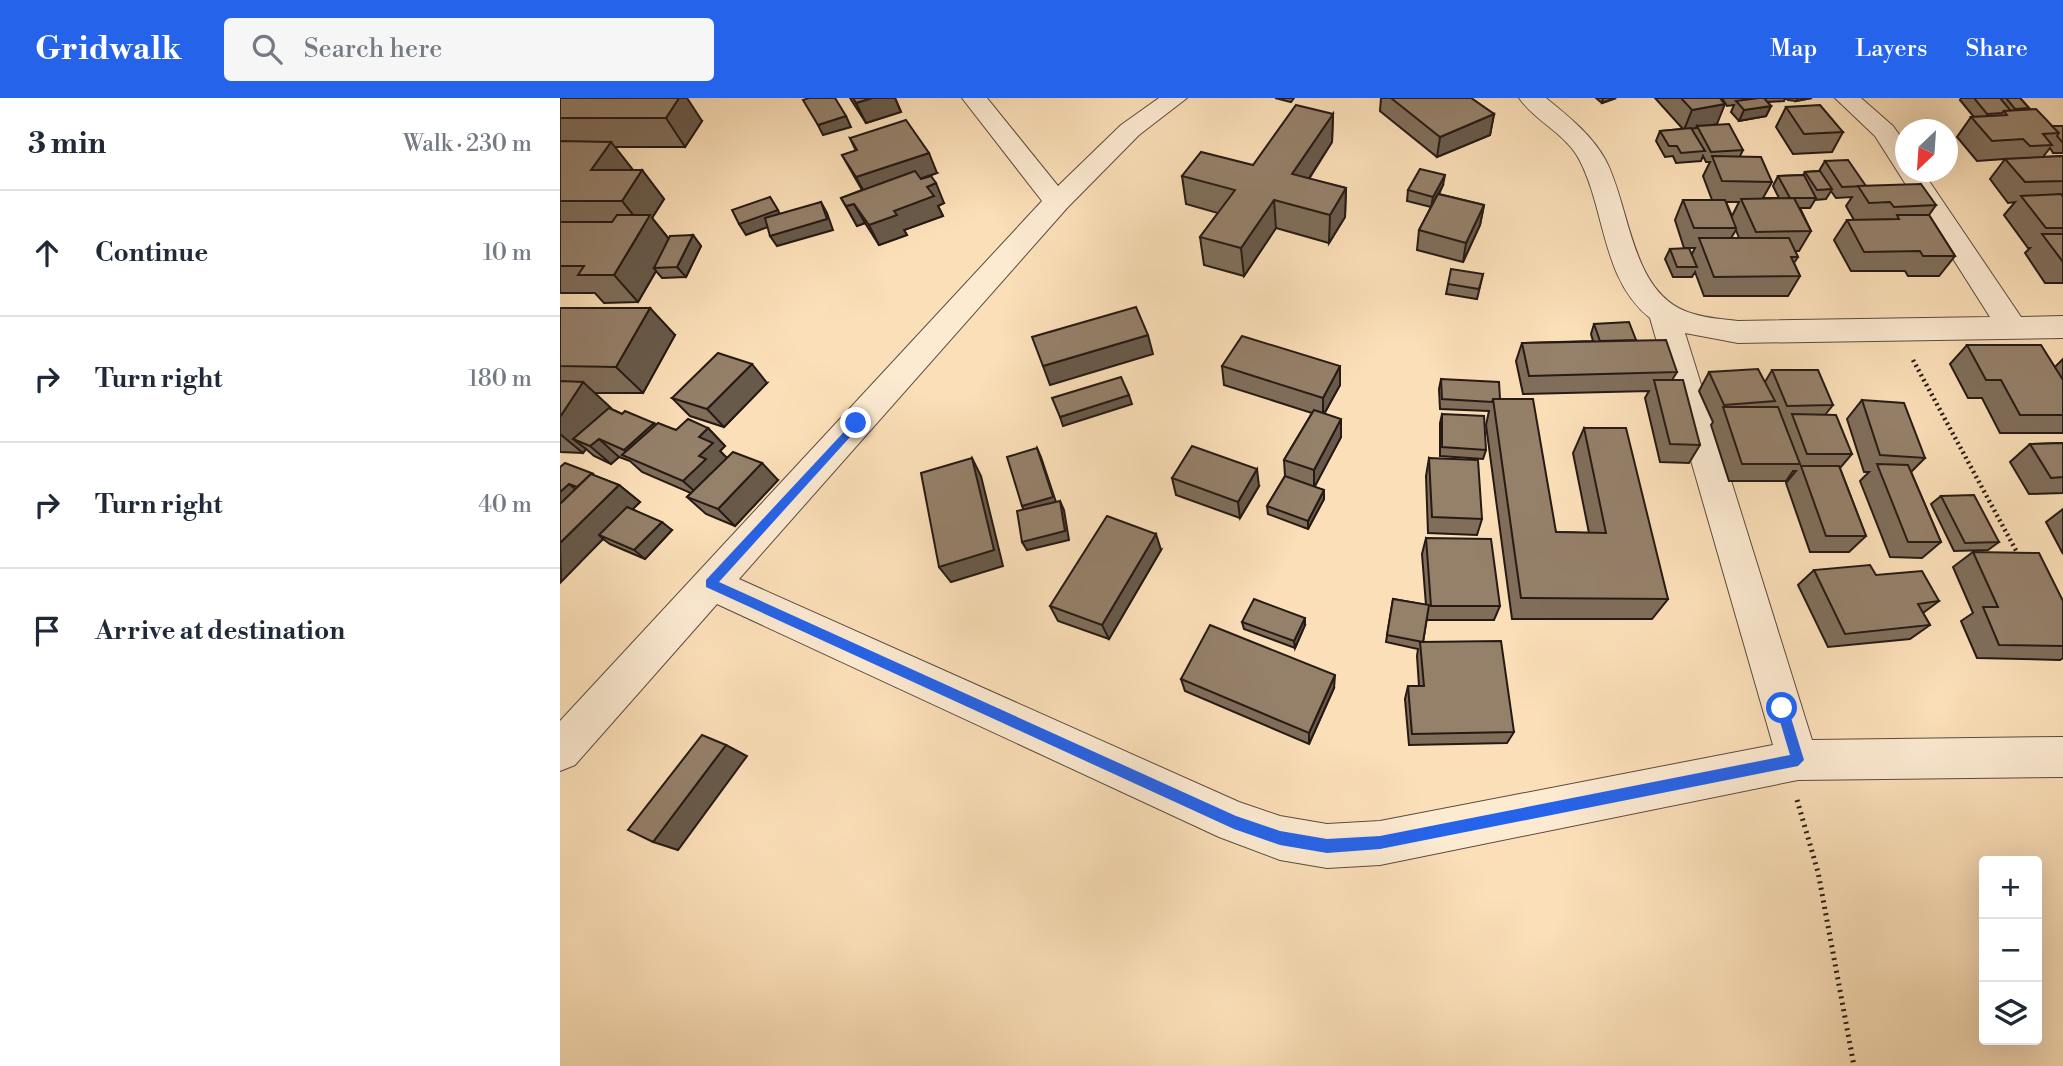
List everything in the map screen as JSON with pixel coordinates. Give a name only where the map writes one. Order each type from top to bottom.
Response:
[{"type":"street","points":[[974,98],[1057,202]]},
{"type":"street","points":[[560,751],[1057,202],[1130,130],[1175,98]]},
{"type":"street","points":[[1531,98],[1570,131],[1595,165],[1630,270],[1643,292],[1664,314],[1702,327],[1738,332],[2063,327]]},
{"type":"street","points":[[1847,98],[1884,131],[1895,148]]},
{"type":"street","points":[[1917,182],[2012,327]]},
{"type":"street","points":[[1664,314],[1792,762]]},
{"type":"street","points":[[710,583],[1234,822],[1292,840],[1327,846],[1380,843],[1792,762],[2063,757]]},
{"type":"path","points":[[1896,329],[2023,563]]},
{"type":"path","points":[[1792,762],[1818,872],[1854,1066]]},
{"type":"building","points":[[560,98],[679,98],[666,118],[560,118]]},
{"type":"building","points":[[835,98],[846,116],[818,125],[803,100]]},
{"type":"building","points":[[853,98],[872,98],[856,103]]},
{"type":"building","points":[[1391,98],[1471,98],[1494,114],[1440,137]]},
{"type":"building","points":[[1681,98],[1720,98],[1725,104],[1692,110]]},
{"type":"building","points":[[1764,98],[1771,106],[1744,110],[1736,101]]},
{"type":"building","points":[[1974,98],[2000,98],[2011,111],[1987,114]]},
{"type":"building","points":[[2006,98],[2020,98],[2029,108],[2015,109]]},
{"type":"building","points":[[1296,105],[1333,114],[1292,174],[1346,188],[1330,215],[1274,200],[1241,248],[1200,237],[1235,190],[1182,176],[1201,152],[1253,165]]},
{"type":"building","points":[[1820,105],[1843,132],[1804,134],[1786,107]]},
{"type":"building","points":[[2036,109],[2059,133],[2043,134],[2052,145],[2030,146],[2023,139],[1992,141],[1971,117],[2007,115],[2004,111]]},
{"type":"building","points":[[906,120],[929,153],[856,177],[842,155],[857,150],[850,138]]},
{"type":"building","points":[[1729,124],[1743,150],[1711,152],[1697,126]]},
{"type":"building","points":[[2052,126],[2063,126],[2063,143],[2057,136],[2059,133]]},
{"type":"building","points":[[1691,128],[1705,151],[1681,153],[1677,146],[1669,146],[1660,131]]},
{"type":"building","points":[[560,141],[611,142],[591,170],[642,170],[622,201],[560,201]]},
{"type":"building","points":[[1712,156],[1761,157],[1772,182],[1722,181]]},
{"type":"building","points":[[2063,156],[2063,181],[2025,182],[2005,159]]},
{"type":"building","points":[[1848,160],[1866,186],[1842,187],[1825,161]]},
{"type":"building","points":[[1420,169],[1445,175],[1433,197],[1408,190]]},
{"type":"building","points":[[915,171],[921,179],[931,176],[936,183],[927,187],[934,196],[894,211],[897,215],[869,225],[854,204],[846,206],[841,198]]},
{"type":"building","points":[[1820,171],[1832,189],[1817,190],[1805,172]]},
{"type":"building","points":[[1804,175],[1816,198],[1790,198],[1778,176]]},
{"type":"building","points":[[1921,184],[1936,205],[1894,207],[1890,202],[1869,203],[1858,186]]},
{"type":"building","points":[[1438,194],[1484,205],[1466,243],[1419,230]]},
{"type":"building","points":[[2061,194],[2063,228],[2046,228],[2021,196]]},
{"type":"building","points":[[770,197],[778,210],[739,224],[732,210]]},
{"type":"building","points":[[1794,198],[1811,231],[1756,232],[1741,199]]},
{"type":"building","points":[[1683,200],[1725,200],[1736,228],[1694,228]]},
{"type":"building","points":[[821,202],[827,219],[770,236],[765,218]]},
{"type":"building","points":[[617,215],[650,215],[614,275],[578,275],[584,266],[560,266],[560,222],[612,222]]},
{"type":"building","points":[[1897,215],[1929,215],[1955,256],[1923,256],[1920,251],[1864,252],[1847,220],[1899,219]]},
{"type":"building","points":[[2042,234],[2063,234],[2063,262]]},
{"type":"building","points":[[693,235],[677,267],[654,268],[670,236]]},
{"type":"building","points":[[1699,238],[1789,238],[1798,257],[1791,257],[1800,276],[1714,277]]},
{"type":"building","points":[[1689,248],[1697,267],[1677,267],[1670,249]]},
{"type":"building","points":[[1451,269],[1483,274],[1479,289],[1448,284]]},
{"type":"building","points":[[1136,307],[1148,335],[1043,366],[1032,337]]},
{"type":"building","points":[[560,308],[650,308],[616,367],[560,366]]},
{"type":"building","points":[[1629,322],[1636,340],[1600,341],[1594,324]]},
{"type":"building","points":[[1242,336],[1340,366],[1323,398],[1222,366]]},
{"type":"building","points":[[1666,340],[1677,372],[1529,376],[1522,343]]},
{"type":"building","points":[[1967,345],[2041,345],[2063,380],[2063,415],[2020,415],[2001,380],[1986,380]]},
{"type":"building","points":[[718,353],[752,364],[707,409],[672,398]]},
{"type":"building","points":[[1758,369],[1775,401],[1724,405],[1709,372]]},
{"type":"building","points":[[1772,370],[1818,370],[1833,405],[1787,406]]},
{"type":"building","points":[[1121,377],[1129,395],[1060,417],[1052,398]]},
{"type":"building","points":[[1441,379],[1499,382],[1500,399],[1493,399],[1492,402],[1442,399]]},
{"type":"building","points":[[1654,380],[1683,380],[1700,445],[1670,444]]},
{"type":"building","points":[[560,381],[583,382],[560,417]]},
{"type":"building","points":[[1493,399],[1533,399],[1556,532],[1606,533],[1584,428],[1626,428],[1668,599],[1521,598]]},
{"type":"building","points":[[1862,400],[1904,403],[1925,458],[1880,455]]},
{"type":"building","points":[[1723,407],[1778,407],[1800,464],[1742,464]]},
{"type":"building","points":[[609,408],[622,414],[625,411],[654,423],[624,450],[599,439],[590,446],[573,439]]},
{"type":"building","points":[[1314,410],[1341,419],[1314,470],[1284,460]]},
{"type":"building","points":[[1442,414],[1484,416],[1486,450],[1442,447]]},
{"type":"building","points":[[1792,414],[1836,415],[1852,454],[1807,454]]},
{"type":"building","points":[[688,419],[708,428],[699,437],[713,443],[699,456],[706,459],[683,481],[622,455],[658,423],[676,430]]},
{"type":"building","points":[[2063,443],[2063,477],[2051,478],[2030,444]]},
{"type":"building","points":[[1192,446],[1257,469],[1238,502],[1172,478]]},
{"type":"building","points":[[1037,448],[1053,497],[1022,506],[1007,457]]},
{"type":"building","points":[[733,452],[762,463],[718,509],[687,497]]},
{"type":"building","points":[[972,458],[994,550],[939,567],[921,473]]},
{"type":"building","points":[[1429,458],[1478,460],[1482,519],[1432,517]]},
{"type":"building","points":[[565,463],[594,474],[577,487],[569,484],[560,492],[560,467]]},
{"type":"building","points":[[1877,464],[1908,465],[1941,542],[1908,542]]},
{"type":"building","points":[[1801,466],[1839,466],[1866,536],[1826,536]]},
{"type":"building","points":[[591,474],[619,485],[560,543],[560,504]]},
{"type":"building","points":[[1285,476],[1324,490],[1308,521],[1267,506]]},
{"type":"building","points":[[1974,495],[1999,542],[1965,543],[1941,496]]},
{"type":"building","points":[[1060,501],[1065,531],[1022,542],[1017,511]]},
{"type":"building","points":[[627,507],[662,522],[634,550],[599,535]]},
{"type":"building","points":[[1107,516],[1156,534],[1102,625],[1050,606]]},
{"type":"building","points":[[1426,538],[1491,539],[1500,606],[1431,606]]},
{"type":"building","points":[[1973,552],[2039,553],[2063,601],[2063,646],[1999,645],[1983,607],[1998,607]]},
{"type":"building","points":[[1870,565],[1876,575],[1922,571],[1939,601],[1918,604],[1930,625],[1845,634],[1814,570]]},
{"type":"building","points":[[1254,599],[1305,618],[1294,641],[1242,622]]},
{"type":"building","points":[[1393,599],[1429,605],[1423,642],[1387,635]]},
{"type":"building","points":[[1210,625],[1335,675],[1309,733],[1181,679]]},
{"type":"building","points":[[1501,641],[1514,732],[1412,734],[1408,686],[1424,686],[1420,642]]},
{"type":"building","points":[[702,735],[726,745],[653,842],[628,830]]},
{"type":"route","points":[[856,423],[710,583],[1234,822],[1280,838],[1327,846],[1380,843],[1798,760],[1782,708]]}]
